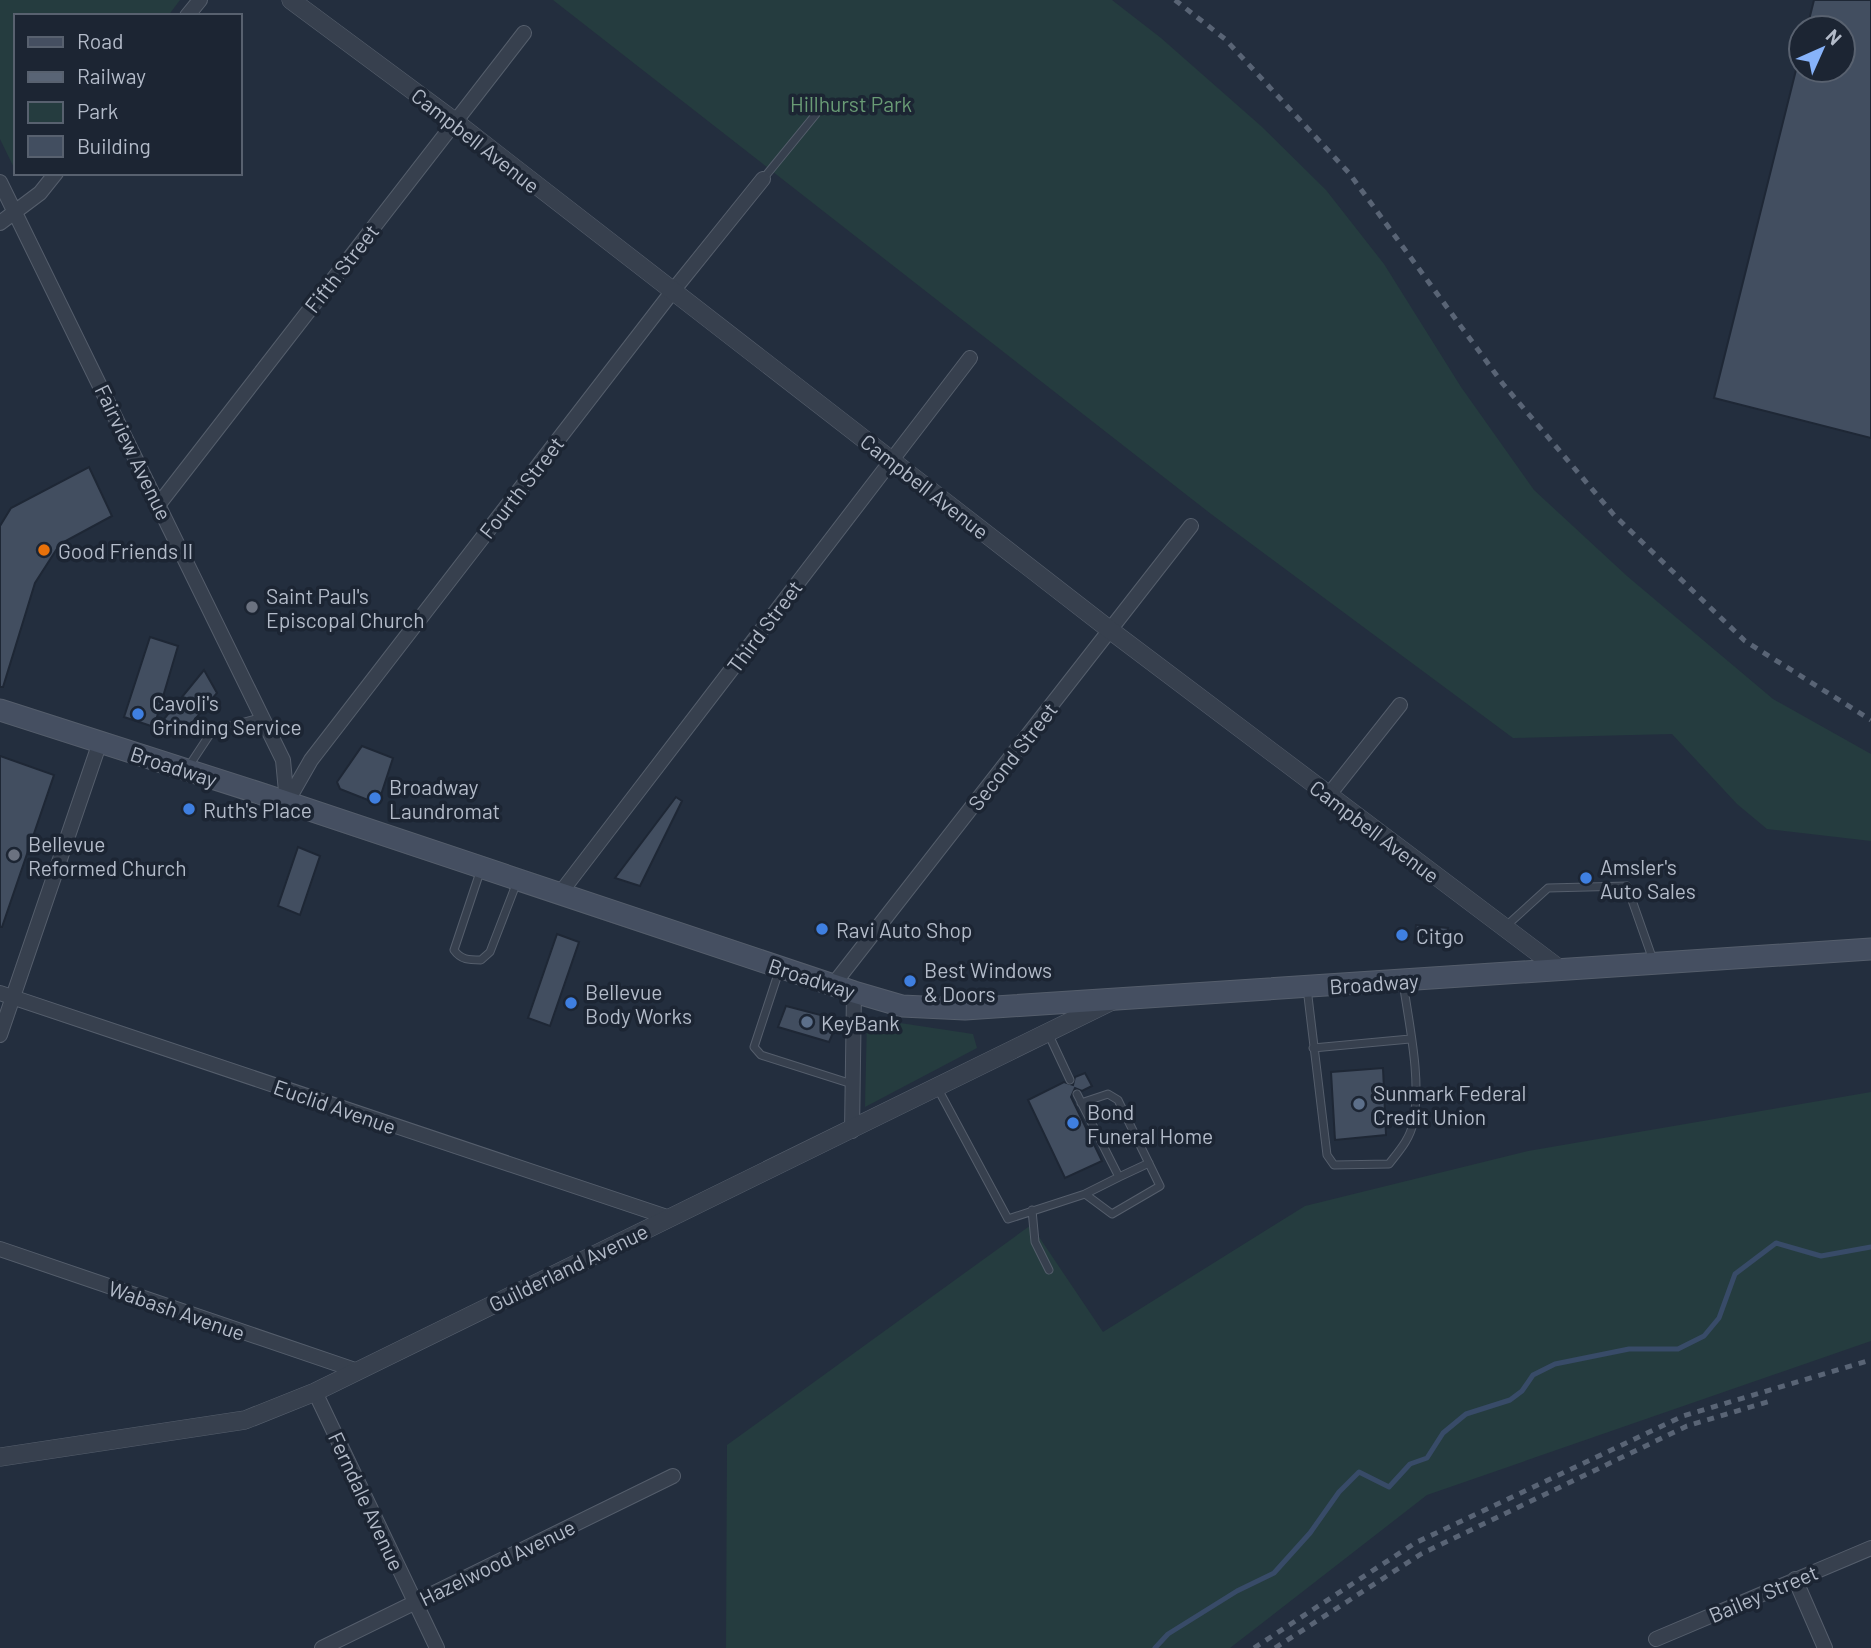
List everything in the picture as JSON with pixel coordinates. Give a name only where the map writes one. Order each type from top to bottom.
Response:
[{"type":"main road","name":"Broadway","points":[[0,709],[287,802],[558,895],[902,1006],[934,1009],[1112,1001],[1871,949]]},
{"type":"street","points":[[189,14],[200,0]]},
{"type":"street","name":"Campbell Avenue","points":[[291,0],[454,121],[1110,630],[1561,970]]},
{"type":"street","name":"Fifth Street","points":[[159,504],[524,33]]},
{"type":"street","points":[[0,223],[40,193],[54,175]]},
{"type":"street","name":"Fourth Street","points":[[287,802],[311,760],[671,292],[763,179]]},
{"type":"street","name":"Fairview Avenue","points":[[0,182],[284,760],[287,802]]},
{"type":"street","name":"Third Street","points":[[558,895],[970,358]]},
{"type":"street","name":"Second Street","points":[[833,985],[1191,526]]},
{"type":"street","points":[[1328,796],[1400,705]]},
{"type":"street","points":[[0,1035],[6,995],[100,742]]},
{"type":"street","points":[[852,1131],[854,992]]},
{"type":"street","name":"Euclid Avenue","points":[[6,995],[670,1218]]},
{"type":"street","name":"Guilderland Avenue","points":[[0,1457],[245,1420],[315,1392],[355,1370],[852,1131],[1112,1001]]},
{"type":"street","name":"Wabash Avenue","points":[[0,1249],[355,1370]]},
{"type":"street","name":"Ferndale Avenue","points":[[315,1392],[437,1648]]},
{"type":"street","name":"Hazelwood Avenue","points":[[322,1648],[673,1476]]},
{"type":"street","name":"Bailey Street","points":[[1656,1639],[1871,1548]]},
{"type":"street","points":[[1795,1579],[1825,1648]]},
{"type":"lane","points":[[763,179],[816,114]]},
{"type":"lane","points":[[187,770],[212,730],[263,717]]},
{"type":"lane","points":[[481,869],[453,950],[467,960],[481,960],[490,951],[517,881]]},
{"type":"lane","points":[[1505,928],[1548,888],[1627,886],[1655,964]]},
{"type":"lane","points":[[780,968],[754,1047],[761,1055],[852,1084]]},
{"type":"lane","points":[[1307,987],[1323,1139],[1334,1165],[1389,1164],[1406,1142],[1415,1109],[1403,981]]},
{"type":"lane","points":[[1048,1033],[1070,1080]]},
{"type":"lane","points":[[1314,1048],[1410,1040]]},
{"type":"lane","points":[[938,1088],[1008,1219],[1085,1194],[1149,1163]]},
{"type":"lane","points":[[1077,1094],[1119,1177]]},
{"type":"lane","points":[[1082,1103],[1108,1094],[1118,1100],[1160,1186],[1112,1214],[1085,1194]]},
{"type":"lane","points":[[1032,1210],[1035,1242],[1049,1270]]},
{"type":"green space","points":[[0,0],[180,0],[170,14],[14,14],[14,168],[0,139]]},
{"type":"green space","name":"Hillhurst Park","points":[[553,0],[1112,0],[1161,38],[1261,126],[1326,190],[1384,264],[1461,387],[1534,490],[1627,576],[1773,699],[1871,754],[1871,841],[1767,829],[1737,804],[1672,734],[1513,738],[1211,514]]},
{"type":"green space","points":[[867,1018],[973,1034],[977,1048],[865,1107]]},
{"type":"green space","points":[[1871,1092],[1871,1341],[1427,1495],[1230,1648],[726,1648],[727,1445],[1031,1225],[1103,1332],[1305,1206],[1528,1151]]},
{"type":"building","points":[[1814,0],[1871,0],[1871,438],[1714,398],[1792,84],[1857,84],[1857,14],[1810,14]]},
{"type":"building","points":[[89,467],[112,516],[60,544],[35,583],[3,687],[0,687],[0,526],[11,508]]},
{"type":"building","points":[[150,637],[178,646],[154,727],[124,717]]},
{"type":"building","points":[[204,670],[217,693],[182,735],[164,719]]},
{"type":"building","points":[[362,746],[393,758],[378,804],[340,789],[337,782]]},
{"type":"building","name":"Bellevue Reformed Church","points":[[0,756],[54,775],[2,927],[0,927]]},
{"type":"building","points":[[676,797],[682,801],[640,886],[615,878]]},
{"type":"building","points":[[298,847],[320,856],[300,915],[278,906]]},
{"type":"building","name":"Citgo","points":[[1416,925],[1448,928],[1446,946],[1414,943]]},
{"type":"building","points":[[557,934],[579,942],[550,1026],[528,1018]]},
{"type":"building","name":"KeyBank","points":[[786,1006],[832,1018],[836,1026],[829,1042],[778,1027]]},
{"type":"building","name":"Sunmark Federal Credit Union","points":[[1383,1068],[1386,1135],[1335,1140],[1331,1072]]},
{"type":"building","points":[[1085,1073],[1092,1086],[1082,1091],[1075,1088],[1071,1097],[1102,1161],[1065,1178],[1028,1100],[1064,1082],[1073,1085],[1075,1077]]},
{"type":"waterway","points":[[1155,1648],[1168,1634],[1237,1591],[1274,1573],[1310,1533],[1339,1492],[1359,1472],[1389,1487],[1410,1464],[1427,1458],[1443,1433],[1466,1414],[1510,1400],[1522,1391],[1533,1375],[1555,1364],[1629,1349],[1678,1349],[1704,1336],[1719,1318],[1735,1274],[1776,1243],[1821,1256],[1871,1247]]},
{"type":"railway","points":[[1175,0],[1225,39],[1349,173],[1503,384],[1614,515],[1745,641],[1871,720]]},
{"type":"railway","points":[[1254,1648],[1415,1543],[1683,1416],[1871,1360]]},
{"type":"railway","points":[[1275,1648],[1421,1554],[1687,1426],[1774,1400]]},
{"type":"place","name":"Good Friends II","points":[[44,550]]},
{"type":"place","name":"Saint Paul's Episcopal Church","points":[[252,607]]},
{"type":"place","name":"Cavoli's Grinding Service","points":[[138,714]]},
{"type":"place","name":"Broadway Laundromat","points":[[375,798]]},
{"type":"place","name":"Ruth's Place","points":[[189,809]]},
{"type":"place","name":"Bellevue Reformed Church","points":[[14,855]]},
{"type":"place","name":"Amsler's Auto Sales","points":[[1586,878]]},
{"type":"place","name":"Ravi Auto Shop","points":[[822,929]]},
{"type":"place","name":"Citgo","points":[[1402,935]]},
{"type":"place","name":"Best Windows & Doors","points":[[910,981]]},
{"type":"place","name":"Bellevue Body Works","points":[[571,1003]]},
{"type":"place","name":"KeyBank","points":[[807,1022]]},
{"type":"place","name":"Sunmark Federal Credit Union","points":[[1359,1104]]},
{"type":"place","name":"Bond Funeral Home","points":[[1073,1123]]}]
